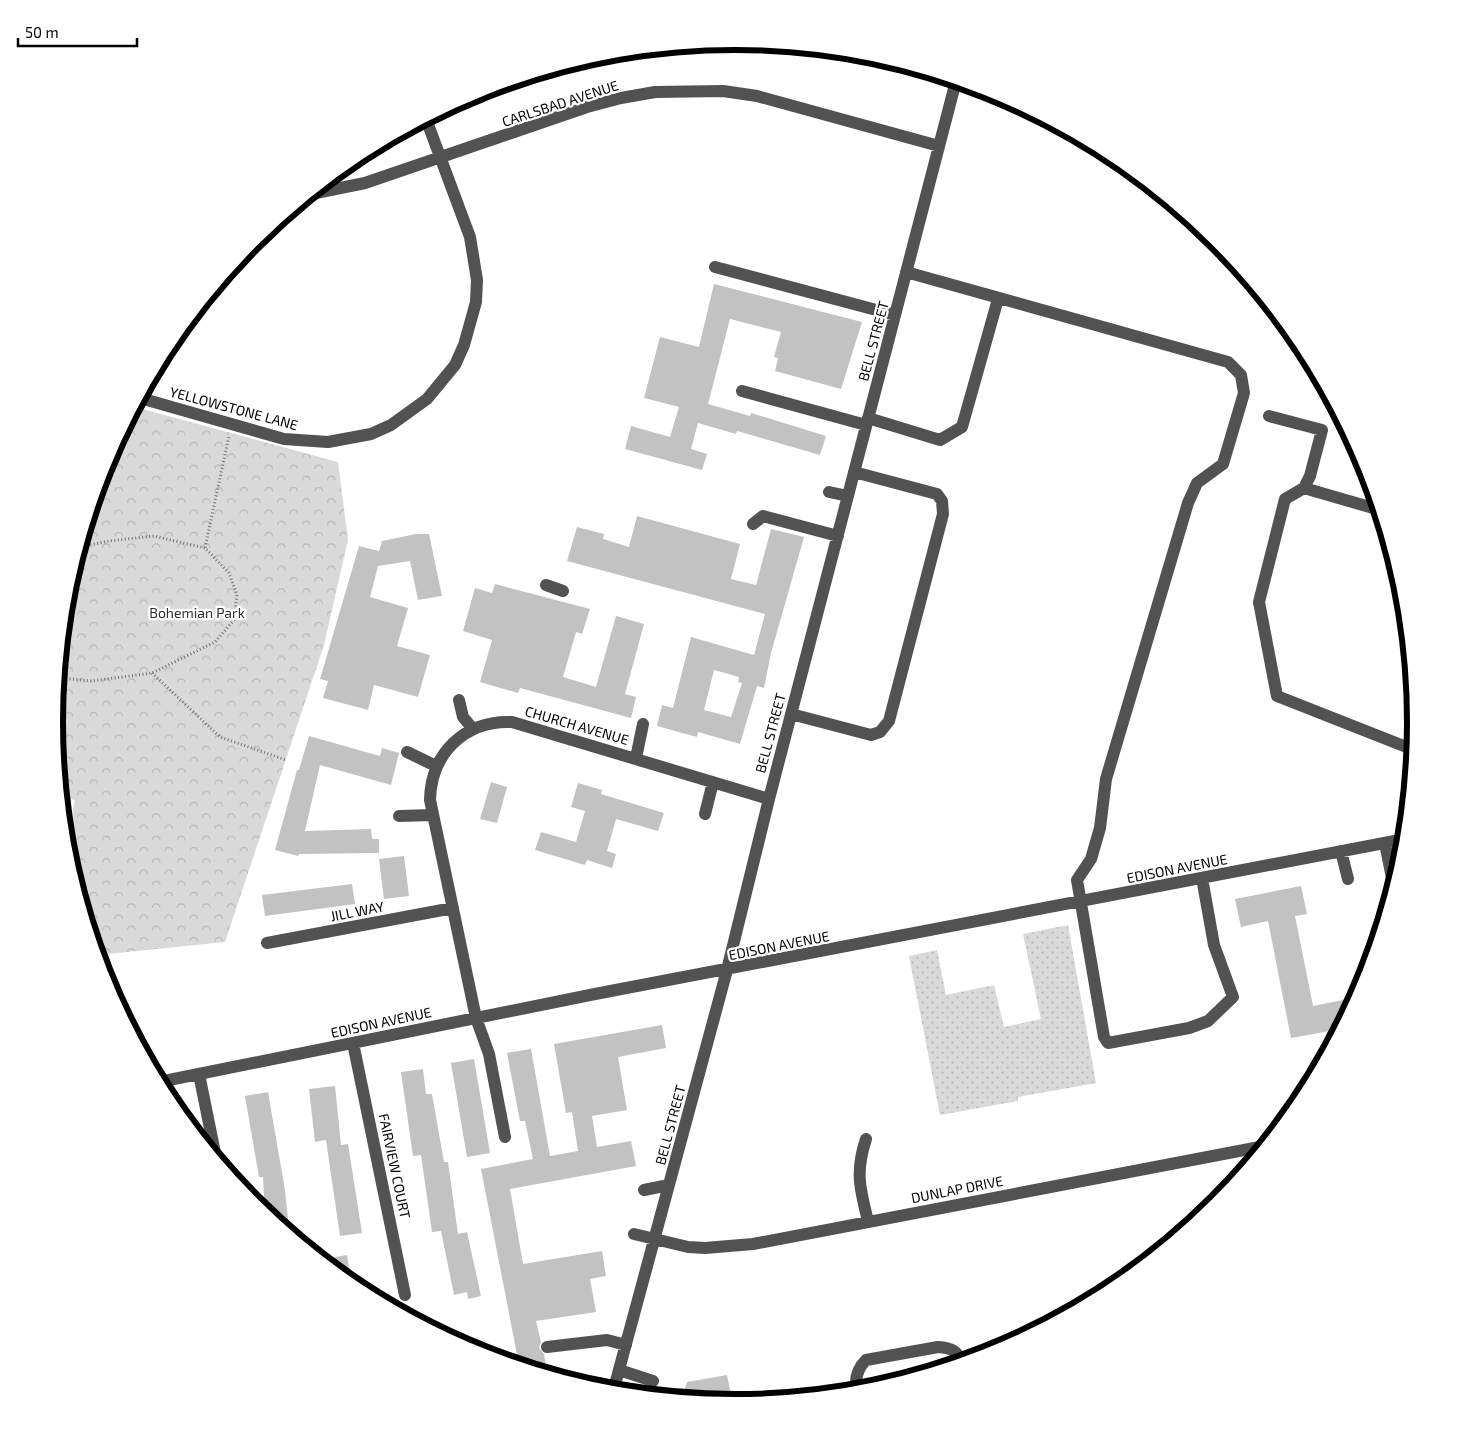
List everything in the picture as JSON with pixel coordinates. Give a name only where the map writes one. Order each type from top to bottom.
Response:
[{"type":"street","name":"BELL STREET","points":[[615,1384],[727,970],[769,799],[954,87]]},
{"type":"street","name":"CARLSBAD AVENUE","points":[[323,192],[365,183],[621,98],[654,92],[723,91],[757,96],[939,146]]},
{"type":"street","name":"YELLOWSTONE LANE","points":[[146,400],[284,439],[328,442],[371,434],[410,413],[432,394],[454,365],[464,345],[476,302],[477,280],[470,237],[428,125]]},
{"type":"street","points":[[715,267],[895,315]]},
{"type":"street","points":[[906,272],[1228,362],[1241,375],[1244,393],[1223,464],[1197,482],[1188,503],[1106,779],[1100,828],[1091,859],[1077,880],[1079,902],[1104,1037],[1108,1043],[1189,1028],[1208,1021],[1233,997],[1214,945],[1202,878]]},
{"type":"street","points":[[742,391],[940,440],[962,427],[998,299]]},
{"type":"street","points":[[1269,416],[1322,430],[1310,476],[1304,488],[1285,499],[1259,602],[1277,696],[1407,747]]},
{"type":"street","points":[[791,714],[871,735],[880,732],[889,721],[943,514],[942,501],[937,494],[854,472]]},
{"type":"street","points":[[1304,488],[1373,508]]},
{"type":"street","points":[[829,492],[848,496]]},
{"type":"street","points":[[753,524],[763,516],[838,536]]},
{"type":"street","points":[[546,586],[563,591]]},
{"type":"street","points":[[459,700],[463,716],[473,729]]},
{"type":"street","name":"CHURCH AVENUE","points":[[505,1137],[489,1054],[476,1018],[433,815],[430,788],[436,766],[449,746],[473,729],[489,723],[512,722],[769,799]]},
{"type":"street","points":[[636,758],[643,724]]},
{"type":"street","points":[[570,738],[573,725]]},
{"type":"street","points":[[407,752],[436,766]]},
{"type":"street","points":[[705,814],[713,782]]},
{"type":"street","points":[[399,816],[433,815]]},
{"type":"street","name":"EDISON AVENUE","points":[[166,1081],[476,1018],[1397,841]]},
{"type":"street","points":[[1385,843],[1391,872]]},
{"type":"street","points":[[1341,852],[1348,879]]},
{"type":"street","name":"JILL WAY","points":[[267,943],[453,908]]},
{"type":"street","name":"FAIRVIEW COURT","points":[[353,1044],[405,1295]]},
{"type":"street","points":[[199,1074],[214,1146]]},
{"type":"street","points":[[866,1139],[858,1173],[868,1221]]},
{"type":"street","name":"DUNLAP DRIVE","points":[[634,1234],[688,1246],[728,1248],[1256,1148]]},
{"type":"street","points":[[644,1190],[669,1185]]},
{"type":"street","points":[[547,1347],[607,1340],[626,1345]]},
{"type":"street","points":[[856,1384],[859,1367],[866,1360],[938,1347],[950,1348],[958,1353],[959,1356]]},
{"type":"street","points":[[619,1370],[653,1381]]},
{"type":"path","points":[[205,548],[230,433]]},
{"type":"path","points":[[64,678],[92,681],[152,673],[215,642],[234,620],[237,594],[228,573],[205,548],[154,536],[87,546]]},
{"type":"path","points":[[152,673],[220,737],[286,760]]},
{"type":"green space","name":"Bohemian Park","points":[[141,409],[338,462],[348,540],[324,645],[225,942],[105,954],[86,897],[76,854],[71,820],[75,800],[68,798],[64,766],[63,722],[64,679],[76,591],[86,548],[99,506],[114,465]]},
{"type":"green space","points":[[1068,925],[1096,1083],[1018,1097],[1018,1101],[940,1115],[909,956],[937,950],[946,995],[994,985],[1004,1027],[1041,1019],[1023,934]]},
{"type":"building","points":[[714,284],[862,322],[841,389],[775,371],[778,358],[774,357],[781,332],[730,319],[708,404],[750,416],[751,413],[826,436],[820,455],[737,431],[736,434],[698,423],[691,449],[707,454],[702,470],[625,449],[631,426],[670,437],[679,407],[644,398],[660,337],[699,347]]},
{"type":"building","points":[[637,516],[740,544],[731,579],[756,585],[771,529],[804,537],[771,653],[764,688],[757,686],[740,744],[698,732],[697,737],[657,726],[662,705],[673,708],[691,637],[754,655],[765,614],[567,561],[577,527],[604,534],[603,539],[629,547]],"holes":[[[714,670],[739,677],[738,682],[742,683],[731,717],[704,710]]]},
{"type":"building","points":[[416,534],[429,534],[442,596],[418,600],[410,561],[378,566],[370,597],[408,608],[397,646],[430,655],[418,697],[374,685],[368,710],[323,698],[328,681],[320,679],[359,546],[379,551],[382,541]]},
{"type":"building","points":[[495,584],[590,609],[582,634],[576,632],[563,677],[596,687],[616,616],[644,624],[625,694],[636,697],[631,718],[520,688],[518,693],[480,682],[492,640],[463,631],[475,588],[492,593]]},
{"type":"building","points":[[309,736],[380,756],[382,748],[399,753],[391,785],[320,765],[305,831],[371,829],[372,839],[379,839],[379,853],[299,854],[298,856],[275,850],[297,770],[299,770]]},
{"type":"building","points":[[491,782],[507,787],[497,823],[480,819]]},
{"type":"building","points":[[578,783],[602,790],[601,794],[664,813],[658,831],[616,819],[607,851],[616,854],[612,868],[587,860],[585,865],[535,850],[541,832],[576,842],[585,811],[571,807]]},
{"type":"building","points":[[404,856],[409,896],[384,899],[379,859]]},
{"type":"building","points":[[352,884],[355,904],[265,916],[262,895]]},
{"type":"building","points":[[1301,886],[1307,914],[1295,916],[1313,1006],[1348,999],[1333,1030],[1291,1038],[1268,921],[1241,927],[1235,899]]},
{"type":"building","points":[[662,1025],[666,1048],[618,1057],[627,1110],[592,1116],[597,1147],[631,1141],[636,1166],[510,1189],[523,1264],[602,1251],[606,1276],[590,1279],[596,1312],[536,1321],[541,1342],[539,1348],[544,1354],[545,1367],[518,1359],[481,1169],[533,1159],[525,1121],[520,1121],[507,1053],[531,1049],[550,1156],[578,1151],[572,1112],[566,1113],[554,1044]]},
{"type":"building","points":[[474,1059],[490,1153],[467,1157],[451,1063]]},
{"type":"building","points":[[423,1069],[426,1094],[432,1094],[444,1162],[448,1162],[458,1234],[467,1232],[481,1296],[468,1299],[467,1292],[454,1295],[441,1231],[432,1232],[421,1155],[413,1156],[401,1072]]},
{"type":"building","points":[[335,1086],[341,1145],[348,1144],[362,1233],[340,1236],[326,1140],[315,1142],[309,1089]]},
{"type":"building","points":[[268,1092],[285,1190],[288,1219],[283,1219],[264,1202],[263,1177],[259,1177],[245,1096]]},
{"type":"building","points":[[347,1255],[350,1273],[329,1258]]},
{"type":"building","points":[[906,1370],[907,1373],[867,1382],[866,1378]]},
{"type":"building","points":[[727,1375],[731,1395],[684,1393],[687,1382]]}]
